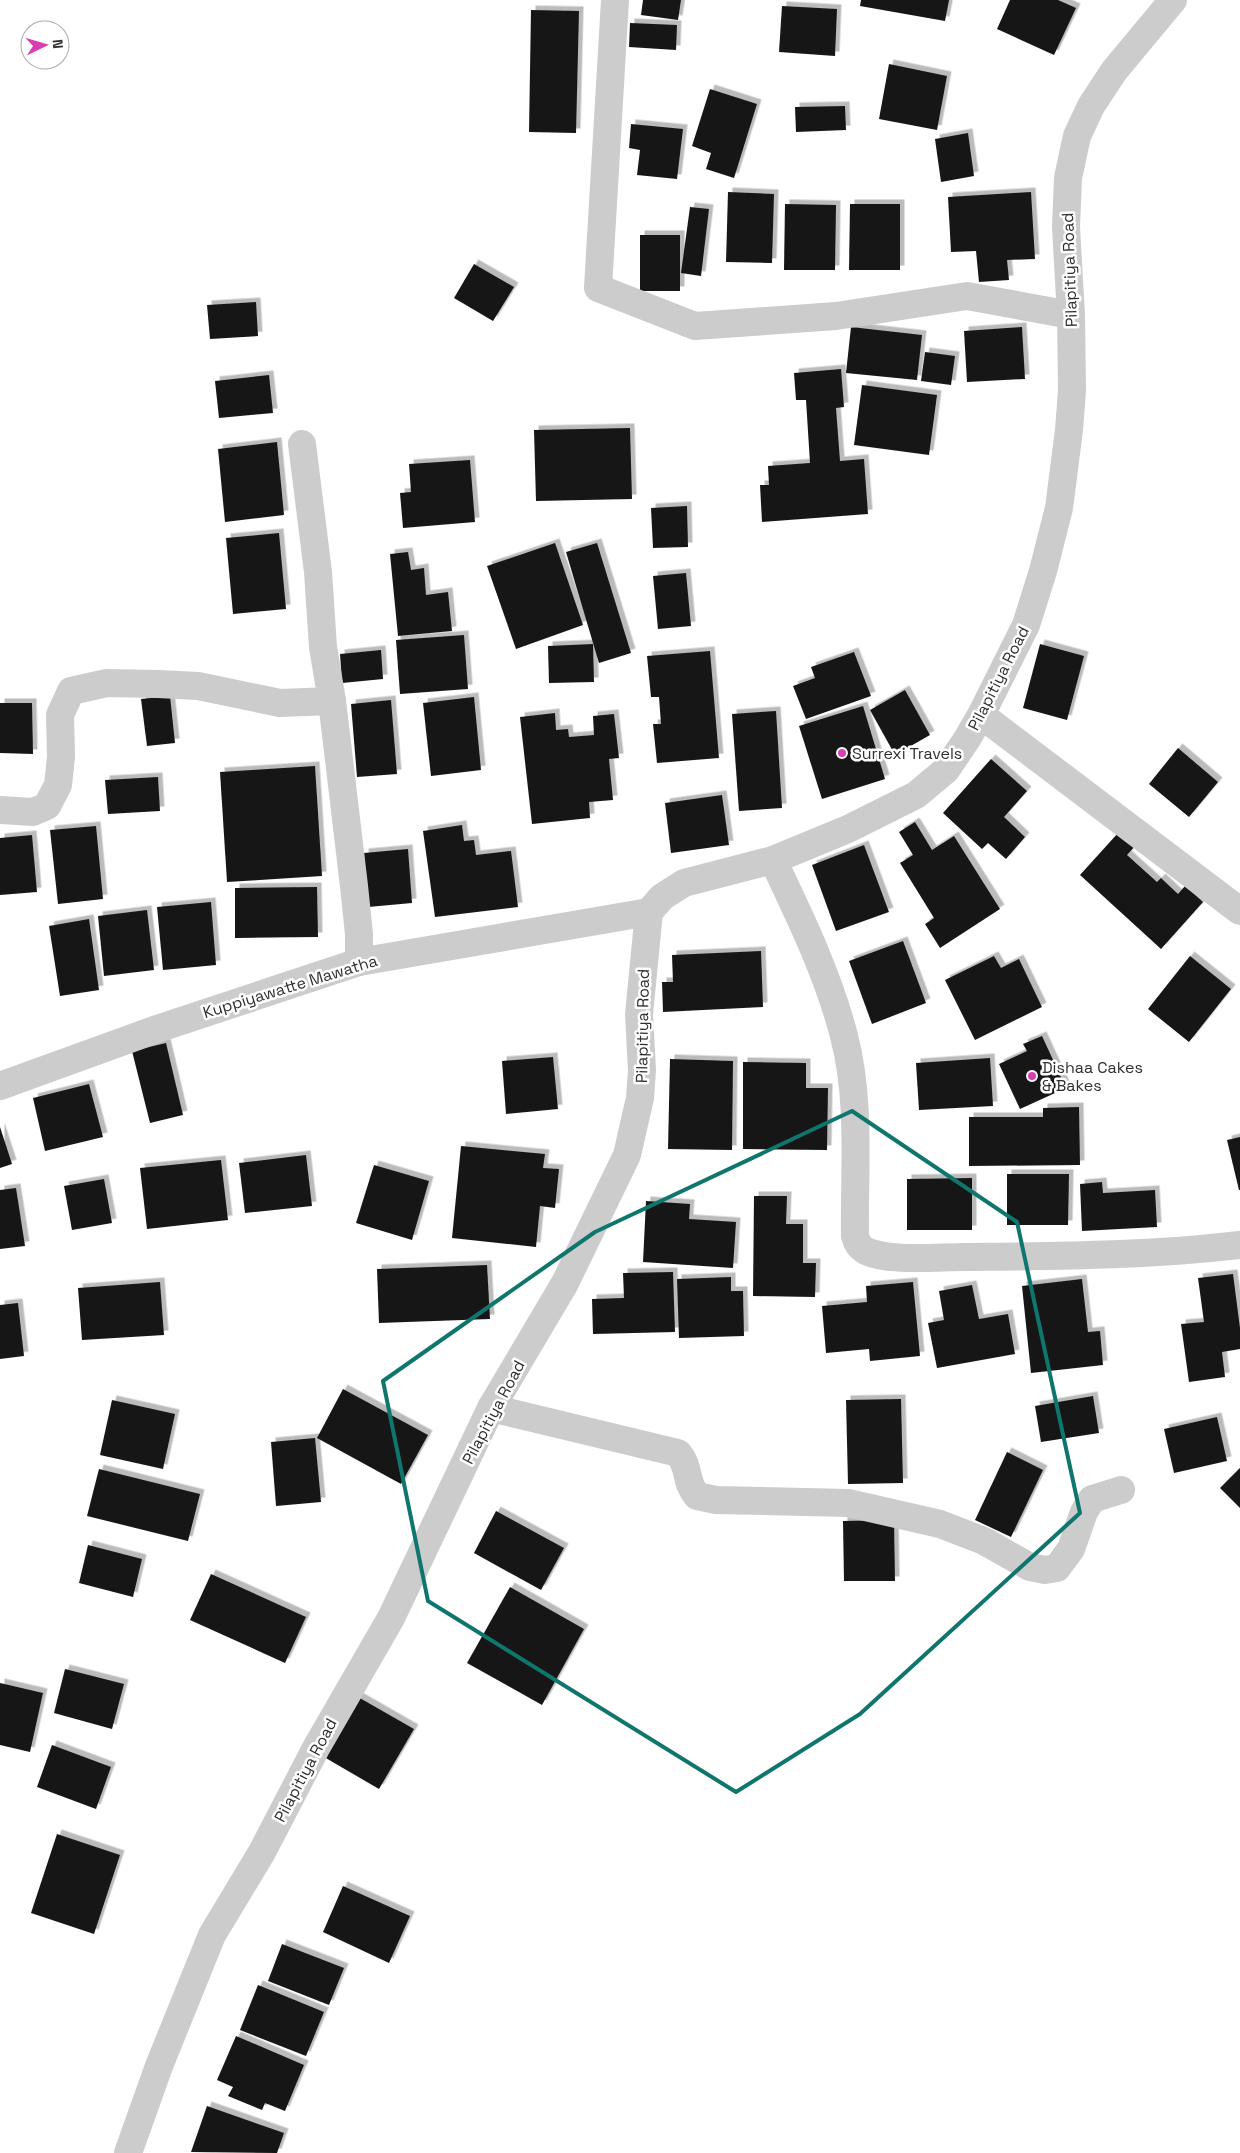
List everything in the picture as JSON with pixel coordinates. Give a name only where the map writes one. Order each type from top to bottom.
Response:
[{"type":"street","points":[[615,0],[598,288],[695,326],[836,316],[967,296],[1071,315]]},
{"type":"street","name":"Pilapitiya Road","points":[[128,2153],[159,2066],[212,1935],[262,1852],[316,1748],[391,1618],[491,1408],[565,1283],[627,1155],[640,1098],[642,1070],[639,1014],[649,912],[662,896],[684,883],[773,860],[848,829],[916,795],[946,770],[981,715],[1026,625],[1043,571],[1059,508],[1070,420],[1071,315],[1066,227],[1068,178],[1076,136],[1091,106],[1114,71],[1173,0]]},
{"type":"street","points":[[302,444],[318,572],[323,647],[332,701],[354,886],[359,934],[358,962]]},
{"type":"street","points":[[0,810],[33,812],[47,806],[58,785],[61,757],[60,715],[72,691],[106,683],[158,684],[198,686],[280,703],[332,701]]},
{"type":"street","points":[[981,715],[1240,911]]},
{"type":"street","points":[[773,860],[804,927],[830,991],[844,1036],[851,1076],[856,1139],[855,1236],[858,1246],[879,1255],[949,1257],[1177,1252],[1240,1245]]},
{"type":"street","name":"Kuppiyawatte Mawatha","points":[[0,1086],[157,1029],[358,962],[649,912]]},
{"type":"street","points":[[491,1408],[678,1453],[687,1466],[688,1484],[697,1496],[716,1500],[848,1503],[940,1524],[984,1540],[1030,1567],[1045,1570],[1057,1568],[1071,1549],[1084,1512],[1092,1499],[1121,1490]]},
{"type":"highlighted area","points":[[852,1111],[1017,1222],[1080,1513],[860,1714],[736,1792],[428,1601],[383,1381],[595,1232]]},
{"type":"building","points":[[643,0],[681,0],[678,20],[641,15]]},
{"type":"building","points":[[861,0],[949,0],[945,21],[860,6]]},
{"type":"building","points":[[1010,0],[1058,0],[1076,8],[1054,55],[997,29]]},
{"type":"building","points":[[782,6],[837,9],[835,56],[779,52]]},
{"type":"building","points":[[531,10],[579,11],[576,133],[529,132]]},
{"type":"building","points":[[630,23],[677,25],[676,50],[629,47]]},
{"type":"building","points":[[889,64],[947,76],[937,130],[879,119]]},
{"type":"building","points":[[710,89],[757,104],[734,178],[706,169],[711,153],[692,146]]},
{"type":"building","points":[[845,106],[846,130],[796,132],[795,107]]},
{"type":"building","points":[[631,124],[683,129],[677,179],[637,175],[640,150],[629,148]]},
{"type":"building","points":[[968,133],[974,176],[941,182],[935,139]]},
{"type":"building","points":[[728,192],[774,194],[772,263],[726,262]]},
{"type":"building","points":[[1031,192],[1035,259],[1007,260],[1009,280],[979,282],[976,251],[951,252],[948,197]]},
{"type":"building","points":[[785,204],[836,205],[835,270],[784,270]]},
{"type":"building","points":[[850,204],[900,204],[900,270],[849,270]]},
{"type":"building","points":[[690,207],[709,209],[701,276],[681,273]]},
{"type":"building","points":[[640,235],[680,235],[680,291],[640,291]]},
{"type":"building","points":[[474,264],[514,287],[493,321],[454,298]]},
{"type":"building","points":[[256,302],[258,336],[210,339],[207,305]]},
{"type":"building","points":[[851,327],[922,335],[917,380],[846,373]]},
{"type":"building","points":[[1022,327],[1025,379],[967,382],[964,331]]},
{"type":"building","points":[[925,352],[955,356],[951,385],[921,381]]},
{"type":"building","points":[[841,369],[844,407],[836,408],[840,461],[864,459],[868,514],[762,522],[760,485],[769,485],[768,466],[810,463],[806,400],[796,400],[794,373]]},
{"type":"building","points":[[269,375],[273,413],[219,418],[215,381]]},
{"type":"building","points":[[862,385],[937,395],[929,455],[854,445]]},
{"type":"building","points":[[630,428],[632,499],[536,501],[534,430]]},
{"type":"building","points":[[277,442],[284,515],[225,522],[218,449]]},
{"type":"building","points":[[470,460],[475,522],[403,528],[400,493],[411,492],[409,464]]},
{"type":"building","points":[[687,506],[688,547],[653,548],[651,508]]},
{"type":"building","points":[[279,533],[286,609],[233,614],[226,538]]},
{"type":"building","points":[[555,543],[583,625],[516,649],[487,566]]},
{"type":"building","points":[[597,543],[631,653],[599,663],[566,552]]},
{"type":"building","points":[[408,552],[411,570],[424,568],[426,595],[448,592],[452,631],[398,636],[390,554]]},
{"type":"building","points":[[686,573],[691,626],[658,629],[653,576]]},
{"type":"building","points":[[464,635],[468,689],[400,694],[396,640]]},
{"type":"building","points":[[593,644],[594,682],[549,683],[548,646]]},
{"type":"building","points":[[1040,644],[1084,656],[1067,720],[1023,708]]},
{"type":"building","points":[[381,650],[383,679],[342,683],[340,654]]},
{"type":"building","points":[[710,651],[719,758],[657,763],[653,724],[661,724],[659,697],[651,697],[647,656]]},
{"type":"building","points":[[854,652],[871,696],[806,719],[793,686],[815,678],[811,667]]},
{"type":"building","points":[[905,690],[930,735],[895,755],[870,710]]},
{"type":"building","points":[[170,696],[175,743],[147,746],[141,699]]},
{"type":"building","points":[[474,697],[481,770],[431,776],[423,703]]},
{"type":"building","points":[[391,700],[397,774],[357,777],[351,704]]},
{"type":"building","points":[[0,703],[32,703],[33,754],[0,753]]},
{"type":"building","name":"Surrexi Travels","points":[[863,706],[885,779],[822,799],[799,726]]},
{"type":"building","points":[[776,711],[782,808],[739,811],[732,714]]},
{"type":"building","points":[[555,713],[556,730],[568,729],[569,737],[594,735],[593,716],[614,714],[619,758],[609,759],[613,800],[589,802],[590,818],[532,824],[520,717]]},
{"type":"building","points":[[1178,748],[1218,782],[1189,817],[1149,784]]},
{"type":"building","points":[[991,759],[1027,791],[1004,817],[1025,837],[1006,859],[988,843],[982,849],[943,813]]},
{"type":"building","points":[[315,766],[322,876],[227,882],[220,772]]},
{"type":"building","points":[[158,777],[160,811],[108,814],[105,780]]},
{"type":"building","points":[[722,795],[729,845],[671,853],[665,803]]},
{"type":"building","points":[[915,822],[932,850],[954,836],[1000,909],[940,948],[925,924],[934,918],[900,863],[913,855],[899,832]]},
{"type":"building","points":[[462,825],[464,841],[474,840],[476,855],[511,851],[518,907],[435,917],[423,831]]},
{"type":"building","points":[[96,826],[103,899],[58,904],[50,830]]},
{"type":"building","points":[[1119,832],[1135,846],[1127,855],[1157,882],[1161,878],[1178,894],[1185,886],[1203,902],[1161,949],[1080,875]]},
{"type":"building","points":[[32,835],[37,892],[0,895],[0,838]]},
{"type":"building","points":[[864,845],[889,912],[836,931],[812,865]]},
{"type":"building","points":[[408,849],[412,903],[368,907],[364,853]]},
{"type":"building","points":[[317,887],[318,937],[235,938],[235,888]]},
{"type":"building","points":[[211,902],[216,965],[163,970],[157,907]]},
{"type":"building","points":[[147,910],[154,970],[104,976],[98,916]]},
{"type":"building","points":[[89,919],[99,990],[60,996],[49,926]]},
{"type":"building","points":[[903,941],[926,1003],[872,1024],[849,961]]},
{"type":"building","points":[[761,951],[763,1007],[663,1012],[662,982],[673,982],[672,955]]},
{"type":"building","points":[[994,956],[1001,968],[1019,959],[1042,1007],[975,1040],[945,980]]},
{"type":"building","points":[[1190,956],[1231,989],[1189,1042],[1148,1009]]},
{"type":"building","points":[[1042,1036],[1066,1088],[1020,1109],[999,1064],[1027,1051],[1023,1044]]},
{"type":"building","points":[[166,1043],[183,1115],[150,1123],[132,1051]]},
{"type":"building","points":[[553,1057],[558,1109],[506,1114],[502,1061]]},
{"type":"building","points":[[990,1058],[993,1106],[919,1110],[916,1063]]},
{"type":"building","points":[[670,1059],[733,1061],[732,1150],[668,1149]]},
{"type":"building","points":[[743,1062],[806,1063],[806,1088],[828,1088],[827,1150],[743,1149]]},
{"type":"building","points":[[89,1084],[103,1137],[45,1151],[33,1098]]},
{"type":"building","points":[[1079,1107],[1080,1165],[969,1166],[969,1117],[1043,1117],[1043,1108]]},
{"type":"building","points":[[0,1127],[12,1164],[0,1168]]},
{"type":"building","points":[[1240,1137],[1240,1190],[1239,1190],[1227,1140]]},
{"type":"building","points":[[461,1146],[545,1154],[543,1168],[559,1169],[555,1208],[540,1206],[536,1247],[452,1238]]},
{"type":"building","points":[[306,1155],[312,1206],[245,1213],[239,1163]]},
{"type":"building","points":[[221,1160],[228,1220],[147,1229],[140,1168]]},
{"type":"building","points":[[374,1165],[429,1181],[412,1240],[356,1223]]},
{"type":"building","points":[[1007,1174],[1069,1174],[1068,1225],[1007,1225]]},
{"type":"building","points":[[972,1178],[972,1230],[907,1230],[907,1179]]},
{"type":"building","points":[[104,1179],[112,1223],[72,1230],[64,1186]]},
{"type":"building","points":[[1102,1182],[1103,1193],[1155,1190],[1157,1227],[1082,1231],[1080,1184]]},
{"type":"building","points":[[16,1188],[25,1246],[0,1249],[0,1190]]},
{"type":"building","points":[[754,1196],[787,1196],[786,1224],[803,1224],[803,1263],[816,1263],[815,1297],[753,1296]]},
{"type":"building","points":[[646,1201],[690,1204],[689,1219],[736,1222],[733,1268],[643,1262]]},
{"type":"building","points":[[487,1265],[490,1319],[379,1323],[377,1269]]},
{"type":"building","points":[[673,1272],[675,1332],[593,1334],[592,1299],[624,1298],[623,1273]]},
{"type":"building","points":[[1233,1274],[1240,1328],[1240,1349],[1222,1352],[1225,1377],[1189,1382],[1181,1324],[1204,1322],[1198,1278]]},
{"type":"building","points":[[731,1277],[731,1291],[743,1291],[744,1336],[679,1338],[677,1279]]},
{"type":"building","points":[[1082,1279],[1088,1332],[1100,1331],[1103,1365],[1031,1373],[1022,1286]]},
{"type":"building","points":[[160,1282],[164,1335],[82,1340],[78,1288]]},
{"type":"building","points":[[913,1282],[920,1356],[870,1361],[869,1349],[826,1353],[822,1306],[867,1302],[866,1286]]},
{"type":"building","points":[[972,1285],[979,1319],[1008,1314],[1015,1354],[937,1368],[928,1323],[944,1320],[939,1291]]},
{"type":"building","points":[[18,1303],[24,1356],[0,1359],[0,1305]]},
{"type":"building","points":[[343,1389],[428,1435],[401,1484],[317,1438]]},
{"type":"building","points":[[1093,1396],[1099,1433],[1041,1442],[1035,1406]]},
{"type":"building","points":[[901,1399],[903,1483],[848,1484],[846,1400]]},
{"type":"building","points":[[112,1400],[175,1414],[163,1469],[100,1455]]},
{"type":"building","points":[[1217,1417],[1227,1461],[1174,1473],[1164,1429]]},
{"type":"building","points":[[315,1438],[321,1502],[276,1506],[271,1442]]},
{"type":"building","points":[[1007,1452],[1043,1470],[1011,1537],[975,1520]]},
{"type":"building","points":[[1240,1468],[1240,1508],[1220,1488]]},
{"type":"building","points":[[99,1469],[200,1494],[188,1541],[87,1516]]},
{"type":"building","points":[[496,1511],[564,1548],[541,1590],[474,1553]]},
{"type":"building","points":[[894,1520],[895,1581],[844,1581],[843,1521]]},
{"type":"building","points":[[88,1545],[142,1559],[133,1597],[79,1583]]},
{"type":"building","points":[[211,1574],[306,1617],[285,1663],[190,1620]]},
{"type":"building","points":[[510,1587],[584,1629],[542,1705],[467,1663]]},
{"type":"building","points":[[65,1669],[124,1684],[112,1729],[54,1713]]},
{"type":"building","points":[[0,1683],[43,1693],[30,1752],[0,1745]]},
{"type":"building","points":[[358,1697],[414,1729],[379,1789],[324,1757]]},
{"type":"building","points":[[52,1745],[111,1767],[96,1809],[37,1787]]},
{"type":"building","points":[[57,1834],[120,1855],[94,1934],[31,1913]]},
{"type":"building","points":[[343,1886],[410,1916],[389,1963],[323,1932]]},
{"type":"building","points":[[282,1944],[344,1968],[329,2005],[268,1981]]},
{"type":"building","points":[[258,1985],[324,2012],[306,2056],[240,2030]]},
{"type":"building","points":[[236,2036],[304,2065],[285,2111],[265,2103],[262,2110],[228,2096],[233,2087],[217,2080]]},
{"type":"building","points":[[207,2106],[284,2133],[277,2153],[191,2152]]},
{"type":"place","name":"Surrexi Travels","points":[[842,753]]},
{"type":"place","name":"Dishaa Cakes & Bakes","points":[[1032,1076]]}]
